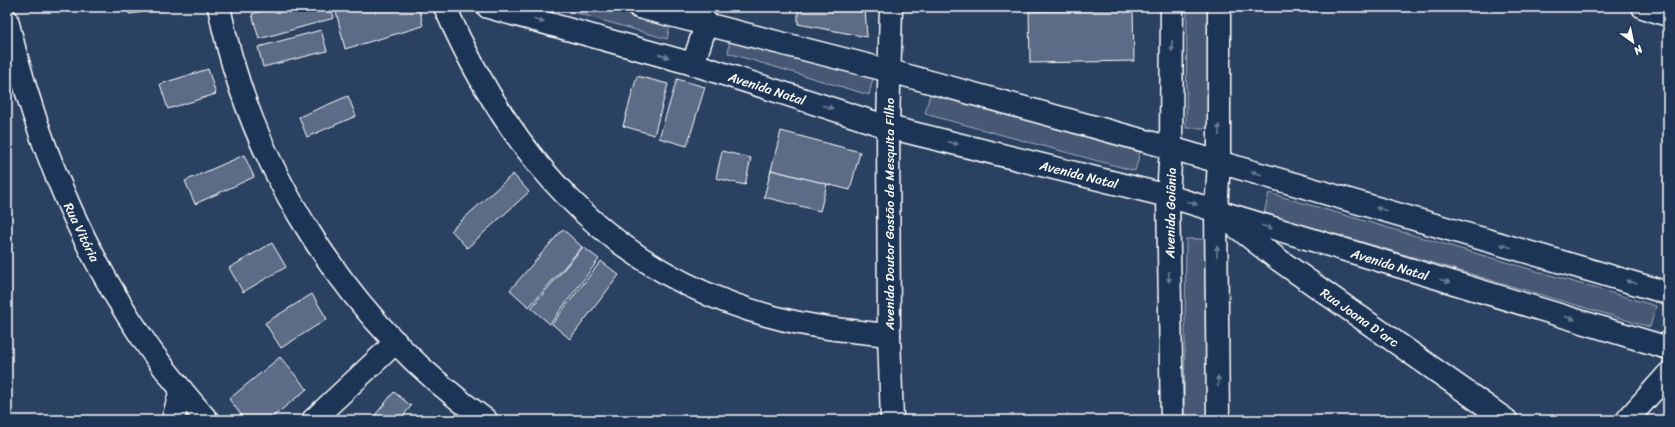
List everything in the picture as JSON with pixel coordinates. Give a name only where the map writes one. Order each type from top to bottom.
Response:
[{"type":"street","points":[[219,7],[237,78],[255,126],[276,174],[330,263],[361,304],[396,342],[432,377],[486,420]]},
{"type":"street","points":[[445,7],[477,75],[524,149],[557,187],[583,212],[616,240],[651,264],[689,285],[728,303],[770,316],[812,326],[889,335]]},
{"type":"street","name":"Avenida Natal","points":[[488,7],[693,64],[888,127],[1168,196],[1668,348]]},
{"type":"street","points":[[639,7],[702,16],[890,71],[1171,148],[1668,293]]},
{"type":"street","name":"Avenida Doutor Gastão de Mesquita Filho","points":[[891,7],[888,127],[889,335],[892,420]]},
{"type":"street","name":"Avenida Goiânia","points":[[1172,7],[1171,148],[1168,196],[1172,420]]},
{"type":"street","points":[[1218,420],[1216,211],[1219,162],[1219,7]]},
{"type":"street","points":[[1643,7],[1668,15]]},
{"type":"street","points":[[693,64],[702,16]]},
{"type":"street","name":"Rua Vitória","points":[[7,20],[19,71],[42,142],[70,210],[104,276],[143,340],[207,420]]},
{"type":"street","name":"Rua Joana D'arc","points":[[1216,211],[1279,260],[1506,420]]},
{"type":"street","points":[[313,420],[396,342]]},
{"type":"street","points":[[1627,420],[1668,374]]},
{"type":"street","points":[[173,420],[181,389]]},
{"type":"shaded area","points":[[556,7],[610,7],[670,25],[667,39]]},
{"type":"shaded area","points":[[1187,7],[1213,7],[1213,128],[1186,128]]},
{"type":"shaded area","points":[[730,39],[873,78],[869,95],[728,53]]},
{"type":"shaded area","points":[[930,94],[1140,152],[1135,171],[925,114]]},
{"type":"shaded area","points":[[1269,193],[1656,306],[1650,327],[1264,213]]},
{"type":"shaded area","points":[[1186,239],[1210,239],[1208,420],[1184,420]]},
{"type":"building","points":[[128,7],[169,7],[169,9],[129,14]]},
{"type":"building","points":[[275,7],[331,7],[334,18],[259,39],[252,14]]},
{"type":"building","points":[[335,7],[419,7],[423,26],[345,49]]},
{"type":"building","points":[[798,7],[865,7],[867,37],[798,24]]},
{"type":"building","points":[[1133,9],[1134,61],[1030,63],[1029,11]]},
{"type":"building","points":[[321,30],[327,51],[263,67],[258,47]]},
{"type":"building","points":[[208,69],[216,94],[168,109],[160,84]]},
{"type":"building","points":[[637,76],[668,84],[654,135],[623,126]]},
{"type":"building","points":[[677,79],[705,87],[687,146],[659,138]]},
{"type":"building","points":[[348,96],[356,116],[307,137],[299,117]]},
{"type":"building","points":[[781,131],[860,152],[850,190],[771,170]]},
{"type":"building","points":[[722,151],[751,158],[745,185],[716,178]]},
{"type":"building","points":[[244,155],[254,177],[195,204],[185,181]]},
{"type":"building","points":[[771,170],[827,184],[820,211],[764,197]]},
{"type":"building","points":[[513,174],[529,192],[467,248],[451,230]]},
{"type":"building","points":[[563,229],[582,247],[529,307],[510,290]]},
{"type":"building","points":[[272,243],[286,267],[243,292],[229,268]]},
{"type":"building","points":[[583,247],[599,259],[550,324],[531,308]]},
{"type":"building","points":[[601,261],[619,275],[570,339],[552,324]]},
{"type":"building","points":[[312,294],[327,319],[281,348],[265,323]]},
{"type":"building","points":[[280,357],[307,389],[269,420],[245,420],[229,399]]},
{"type":"building","points":[[394,392],[411,406],[400,420],[371,420]]}]
